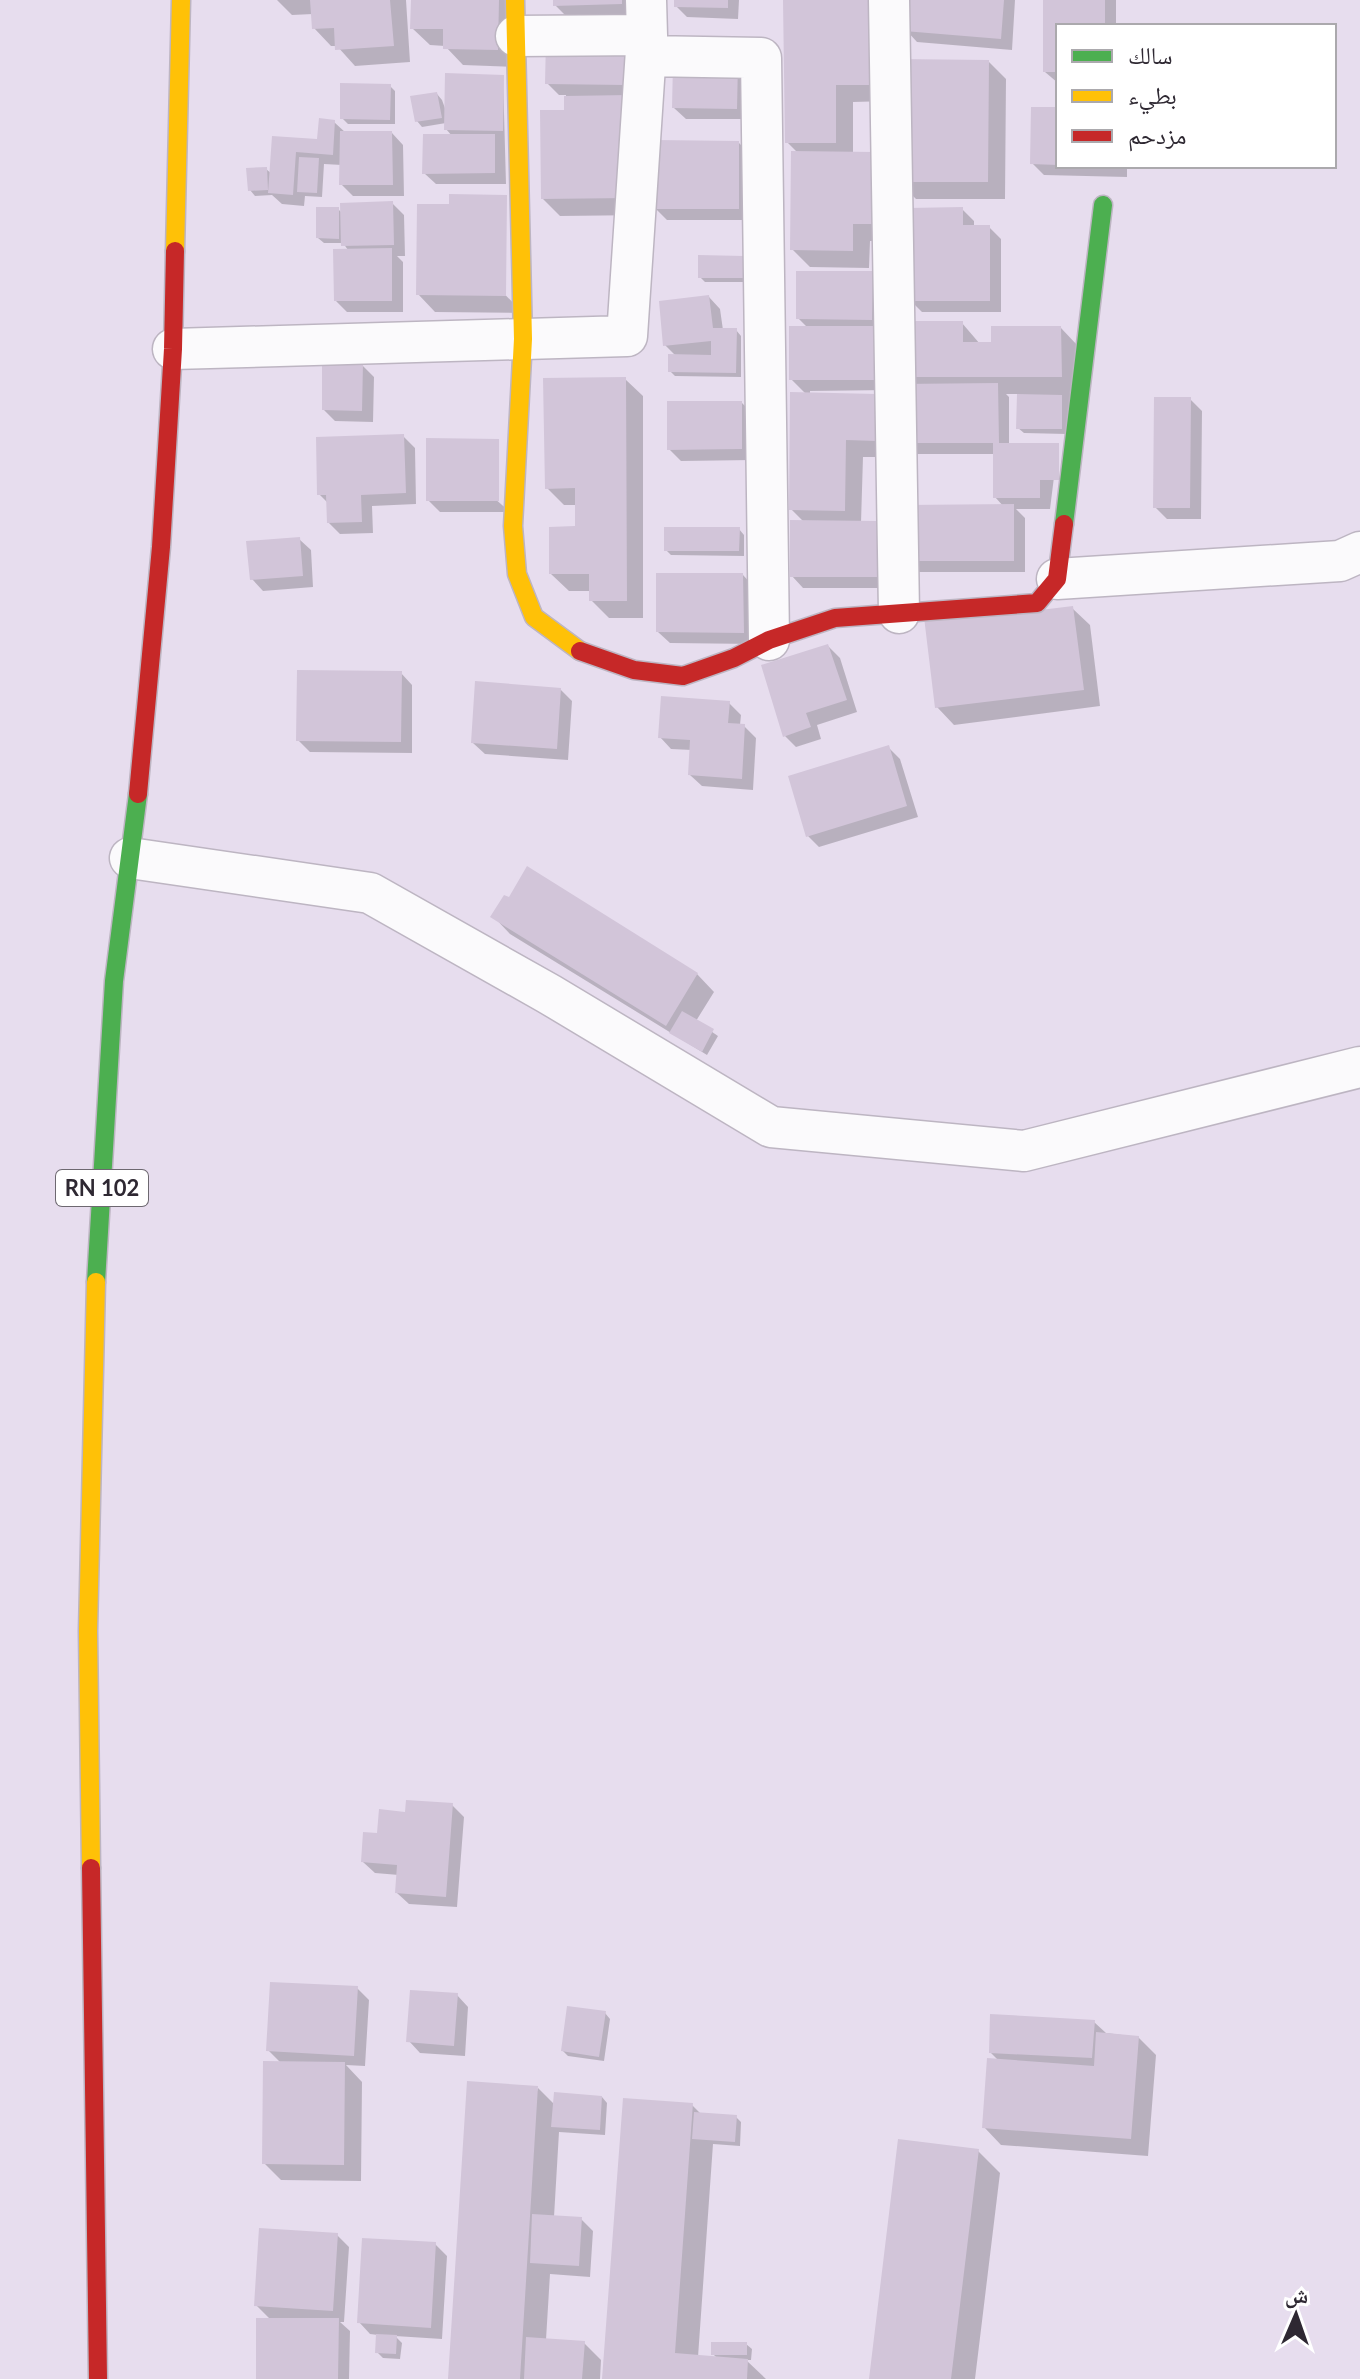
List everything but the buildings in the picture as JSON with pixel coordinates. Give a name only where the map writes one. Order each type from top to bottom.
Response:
[{"type":"main road","name":"RN 102","points":[[98,2379],[88,1631],[96,1287],[114,981],[141,773],[161,547],[173,349],[181,0]]},
{"type":"main road","points":[[515,18],[523,339],[513,526],[517,574],[534,617],[577,650],[634,670],[683,676],[734,658],[769,640],[835,618],[1037,603],[1057,579],[1103,205]]},
{"type":"street","points":[[889,0],[899,613]]},
{"type":"street","points":[[515,18],[646,30],[761,58],[769,640]]},
{"type":"street","points":[[173,349],[627,336],[646,30]]},
{"type":"street","points":[[1057,579],[1340,561],[1360,552]]},
{"type":"street","points":[[130,858],[370,893],[549,994],[771,1127],[1024,1151],[1360,1067]]},
{"type":"traffic: fast","points":[[1064,524],[1103,205]]},
{"type":"traffic: fast","points":[[96,1282],[114,981],[138,794]]},
{"type":"traffic: slow","points":[[175,251],[181,0]]},
{"type":"traffic: slow","points":[[515,0],[523,339],[513,526],[517,574],[534,617],[580,651]]},
{"type":"traffic: slow","points":[[91,1868],[88,1631],[96,1282]]},
{"type":"traffic: jam","points":[[138,794],[161,547],[173,349],[175,251]]},
{"type":"traffic: jam","points":[[580,651],[634,670],[683,676],[734,658],[769,640],[835,618],[1037,603],[1057,579],[1064,524]]},
{"type":"traffic: jam","points":[[91,1868],[98,2379]]}]
